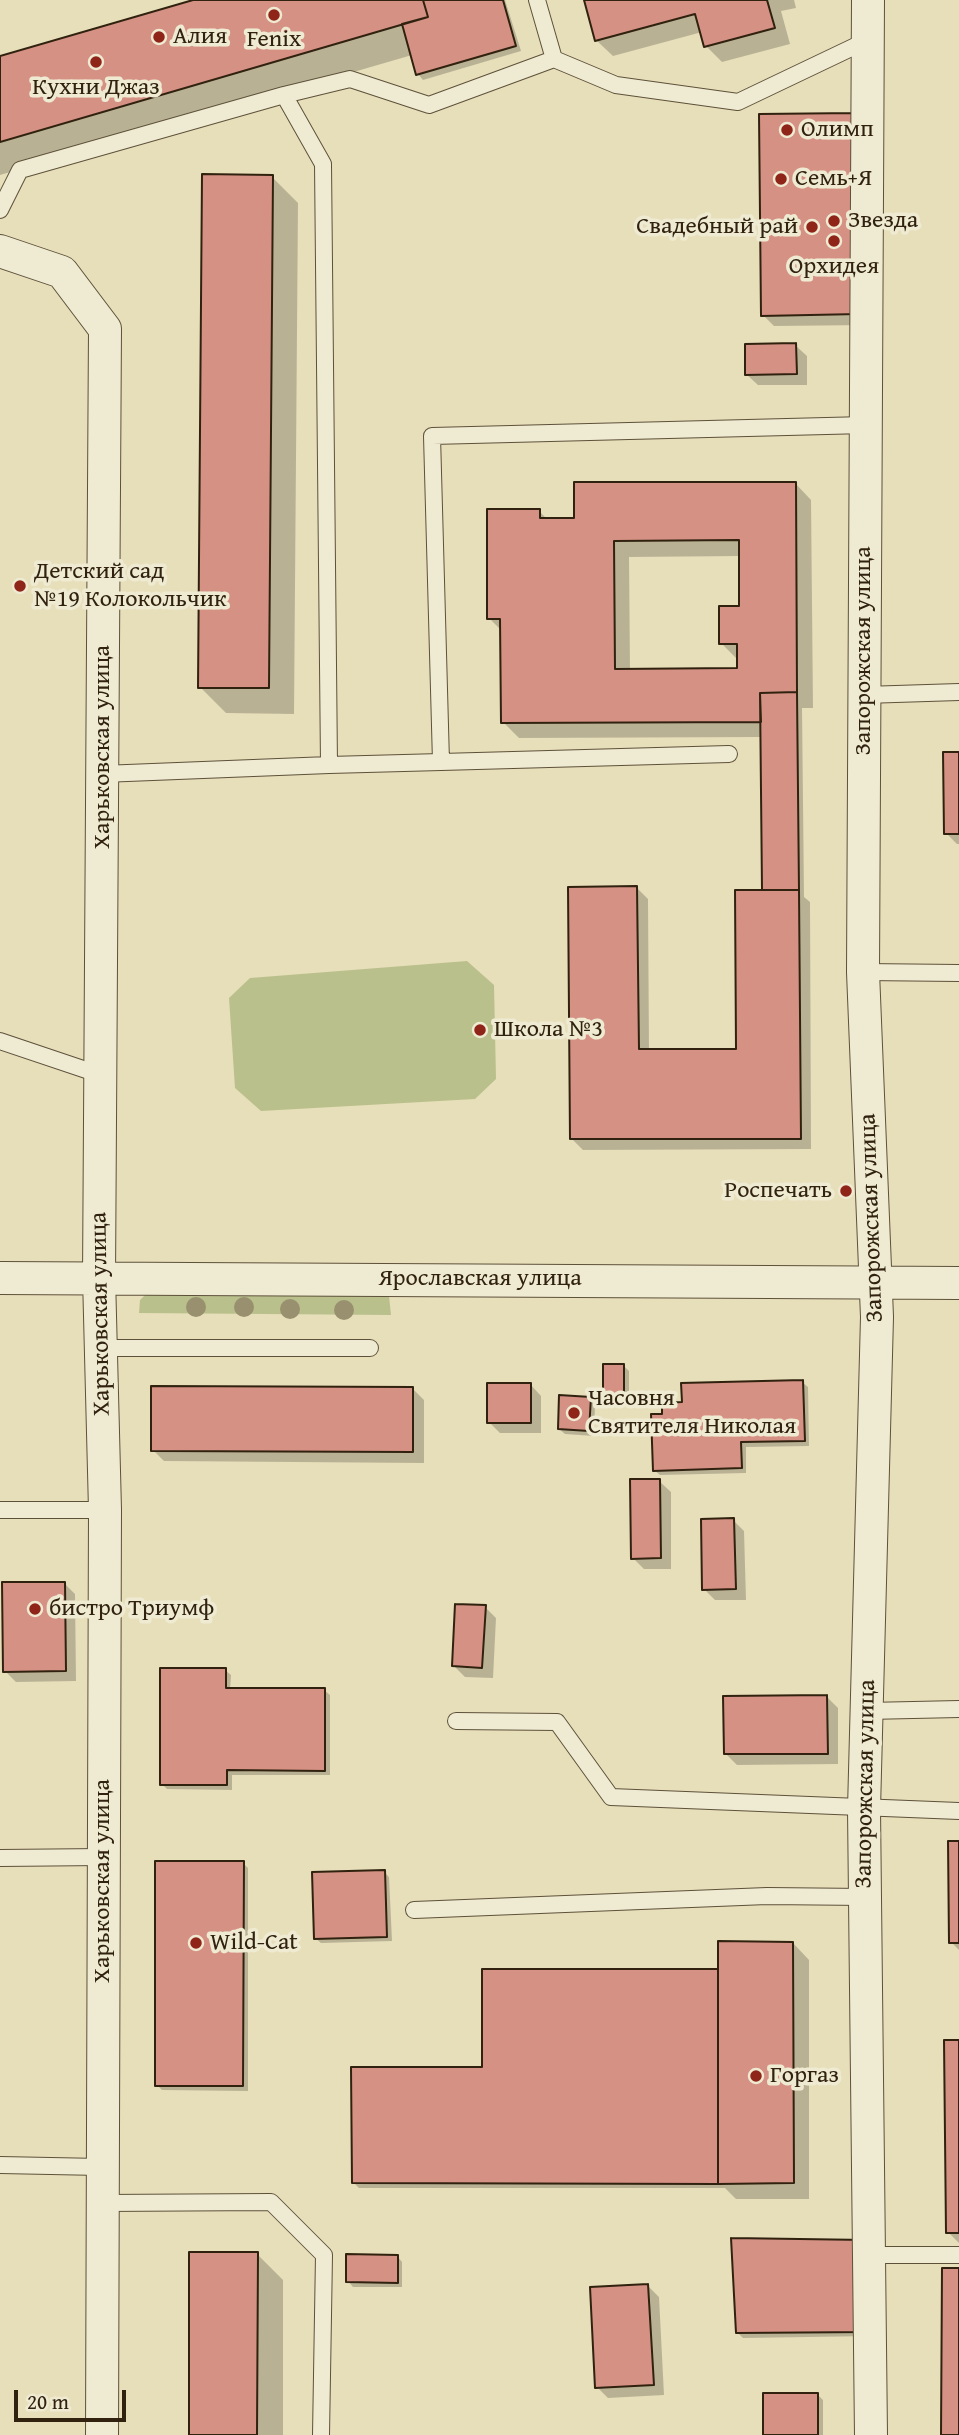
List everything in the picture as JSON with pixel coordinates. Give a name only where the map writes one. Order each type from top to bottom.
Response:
[{"type":"street","name":"Запорожская улица","points":[[868,0],[863,972],[876,1284],[864,1809],[871,2435]]},
{"type":"street","name":"Харьковская улица","points":[[0,251],[62,272],[105,329],[99,1277],[105,1510],[102,2435]]},
{"type":"street","name":"Ярославская улица","points":[[0,1278],[959,1283]]},
{"type":"lane","points":[[537,0],[554,59]]},
{"type":"lane","points":[[0,210],[20,170],[284,94],[350,79],[429,105],[554,59],[616,85],[738,102],[868,40]]},
{"type":"lane","points":[[284,94],[323,164],[329,765]]},
{"type":"lane","points":[[441,762],[432,436],[866,425]]},
{"type":"lane","points":[[864,695],[959,692]]},
{"type":"lane","points":[[102,774],[729,754]]},
{"type":"lane","points":[[863,972],[959,973]]},
{"type":"lane","points":[[0,1041],[101,1075]]},
{"type":"lane","points":[[100,1348],[370,1348]]},
{"type":"lane","points":[[0,1510],[105,1510]]},
{"type":"lane","points":[[867,1711],[959,1709]]},
{"type":"lane","points":[[456,1721],[556,1722],[611,1797],[959,1811]]},
{"type":"lane","points":[[0,1858],[103,1857]]},
{"type":"lane","points":[[414,1910],[767,1896],[865,1897]]},
{"type":"lane","points":[[0,2165],[101,2167]]},
{"type":"lane","points":[[102,2203],[271,2202],[324,2255],[321,2435]]},
{"type":"lane","points":[[867,2255],[959,2255]]},
{"type":"green space","points":[[467,961],[494,985],[496,1079],[475,1099],[261,1111],[235,1088],[229,998],[250,978]]},
{"type":"green space","points":[[381,1290],[389,1296],[391,1315],[139,1313],[140,1300],[146,1294]]},
{"type":"building","points":[[193,0],[423,0],[428,17],[0,142],[0,56]]},
{"type":"building","points":[[423,0],[503,0],[516,46],[416,75],[402,24],[428,17]]},
{"type":"building","points":[[584,0],[767,0],[775,28],[704,47],[695,14],[595,41]]},
{"type":"building","points":[[856,113],[859,314],[761,316],[759,114]]},
{"type":"building","points":[[202,174],[273,175],[269,688],[198,688]]},
{"type":"building","points":[[796,343],[797,374],[745,375],[745,344]]},
{"type":"building","points":[[574,482],[796,482],[797,692],[760,693],[761,722],[501,723],[500,619],[487,619],[487,509],[540,509],[540,518],[574,518]],"holes":[[[739,540],[739,606],[719,606],[719,644],[737,644],[737,668],[615,669],[614,541]]]},
{"type":"building","points":[[797,692],[799,890],[762,890],[760,693]]},
{"type":"building","points":[[943,752],[959,752],[959,834],[944,834]]},
{"type":"building","points":[[637,886],[639,1049],[736,1049],[735,890],[799,890],[801,1139],[570,1139],[568,887]]},
{"type":"building","points":[[603,1364],[624,1364],[624,1396],[603,1396]]},
{"type":"building","points":[[803,1380],[805,1441],[741,1442],[742,1468],[653,1471],[651,1414],[662,1414],[662,1403],[682,1402],[681,1383]]},
{"type":"building","points":[[487,1383],[531,1383],[531,1423],[487,1423]]},
{"type":"building","points":[[151,1386],[413,1387],[413,1452],[151,1451]]},
{"type":"building","name":"Часовня Святителя Николая","points":[[559,1395],[591,1397],[589,1431],[558,1429]]},
{"type":"building","points":[[630,1479],[660,1479],[661,1558],[631,1559]]},
{"type":"building","points":[[734,1518],[736,1589],[702,1590],[701,1519]]},
{"type":"building","points":[[2,1582],[65,1582],[66,1671],[3,1672]]},
{"type":"building","points":[[455,1604],[486,1605],[482,1668],[452,1666]]},
{"type":"building","points":[[160,1668],[226,1668],[226,1688],[325,1688],[325,1771],[227,1770],[227,1785],[160,1785]]},
{"type":"building","points":[[827,1695],[828,1754],[724,1754],[723,1696]]},
{"type":"building","points":[[948,1841],[959,1841],[959,1943],[949,1943]]},
{"type":"building","points":[[155,1861],[244,1861],[243,2086],[155,2086]]},
{"type":"building","points":[[385,1870],[387,1937],[314,1939],[312,1872]]},
{"type":"building","name":"Горгаз","points":[[718,1941],[793,1942],[794,2183],[718,2184]]},
{"type":"building","points":[[482,1969],[718,1969],[718,2184],[352,2183],[351,2067],[482,2067]]},
{"type":"building","points":[[944,2040],[959,2040],[959,2233],[946,2233]]},
{"type":"building","points":[[731,2238],[867,2240],[869,2332],[736,2333]]},
{"type":"building","points":[[189,2252],[258,2252],[257,2435],[189,2435]]},
{"type":"building","points":[[346,2254],[398,2255],[398,2283],[346,2282]]},
{"type":"building","points":[[942,2268],[959,2268],[959,2435],[941,2435]]},
{"type":"building","points":[[648,2284],[654,2385],[595,2388],[590,2287]]},
{"type":"building","points":[[763,2393],[818,2393],[818,2435],[763,2435]]},
{"type":"place","name":"Fenix","points":[[274,15]]},
{"type":"place","name":"Алия","points":[[159,37]]},
{"type":"place","name":"Кухни Джаз","points":[[96,62]]},
{"type":"place","name":"Олимп","points":[[787,130]]},
{"type":"place","name":"Семь+Я","points":[[781,179]]},
{"type":"place","name":"Звезда","points":[[834,221]]},
{"type":"place","name":"Свадебный рай","points":[[812,227]]},
{"type":"place","name":"Орхидея","points":[[834,241]]},
{"type":"place","name":"Детский сад №19 Колокольчик","points":[[20,586]]},
{"type":"place","name":"Школа №3","points":[[480,1030]]},
{"type":"place","name":"Роспечать","points":[[846,1191]]},
{"type":"place","name":"Часовня Святителя Николая","points":[[574,1413]]},
{"type":"place","name":"бистро Триумф","points":[[35,1609]]},
{"type":"place","name":"Wild-Cat","points":[[196,1943]]},
{"type":"place","name":"Горгаз","points":[[756,2076]]}]
